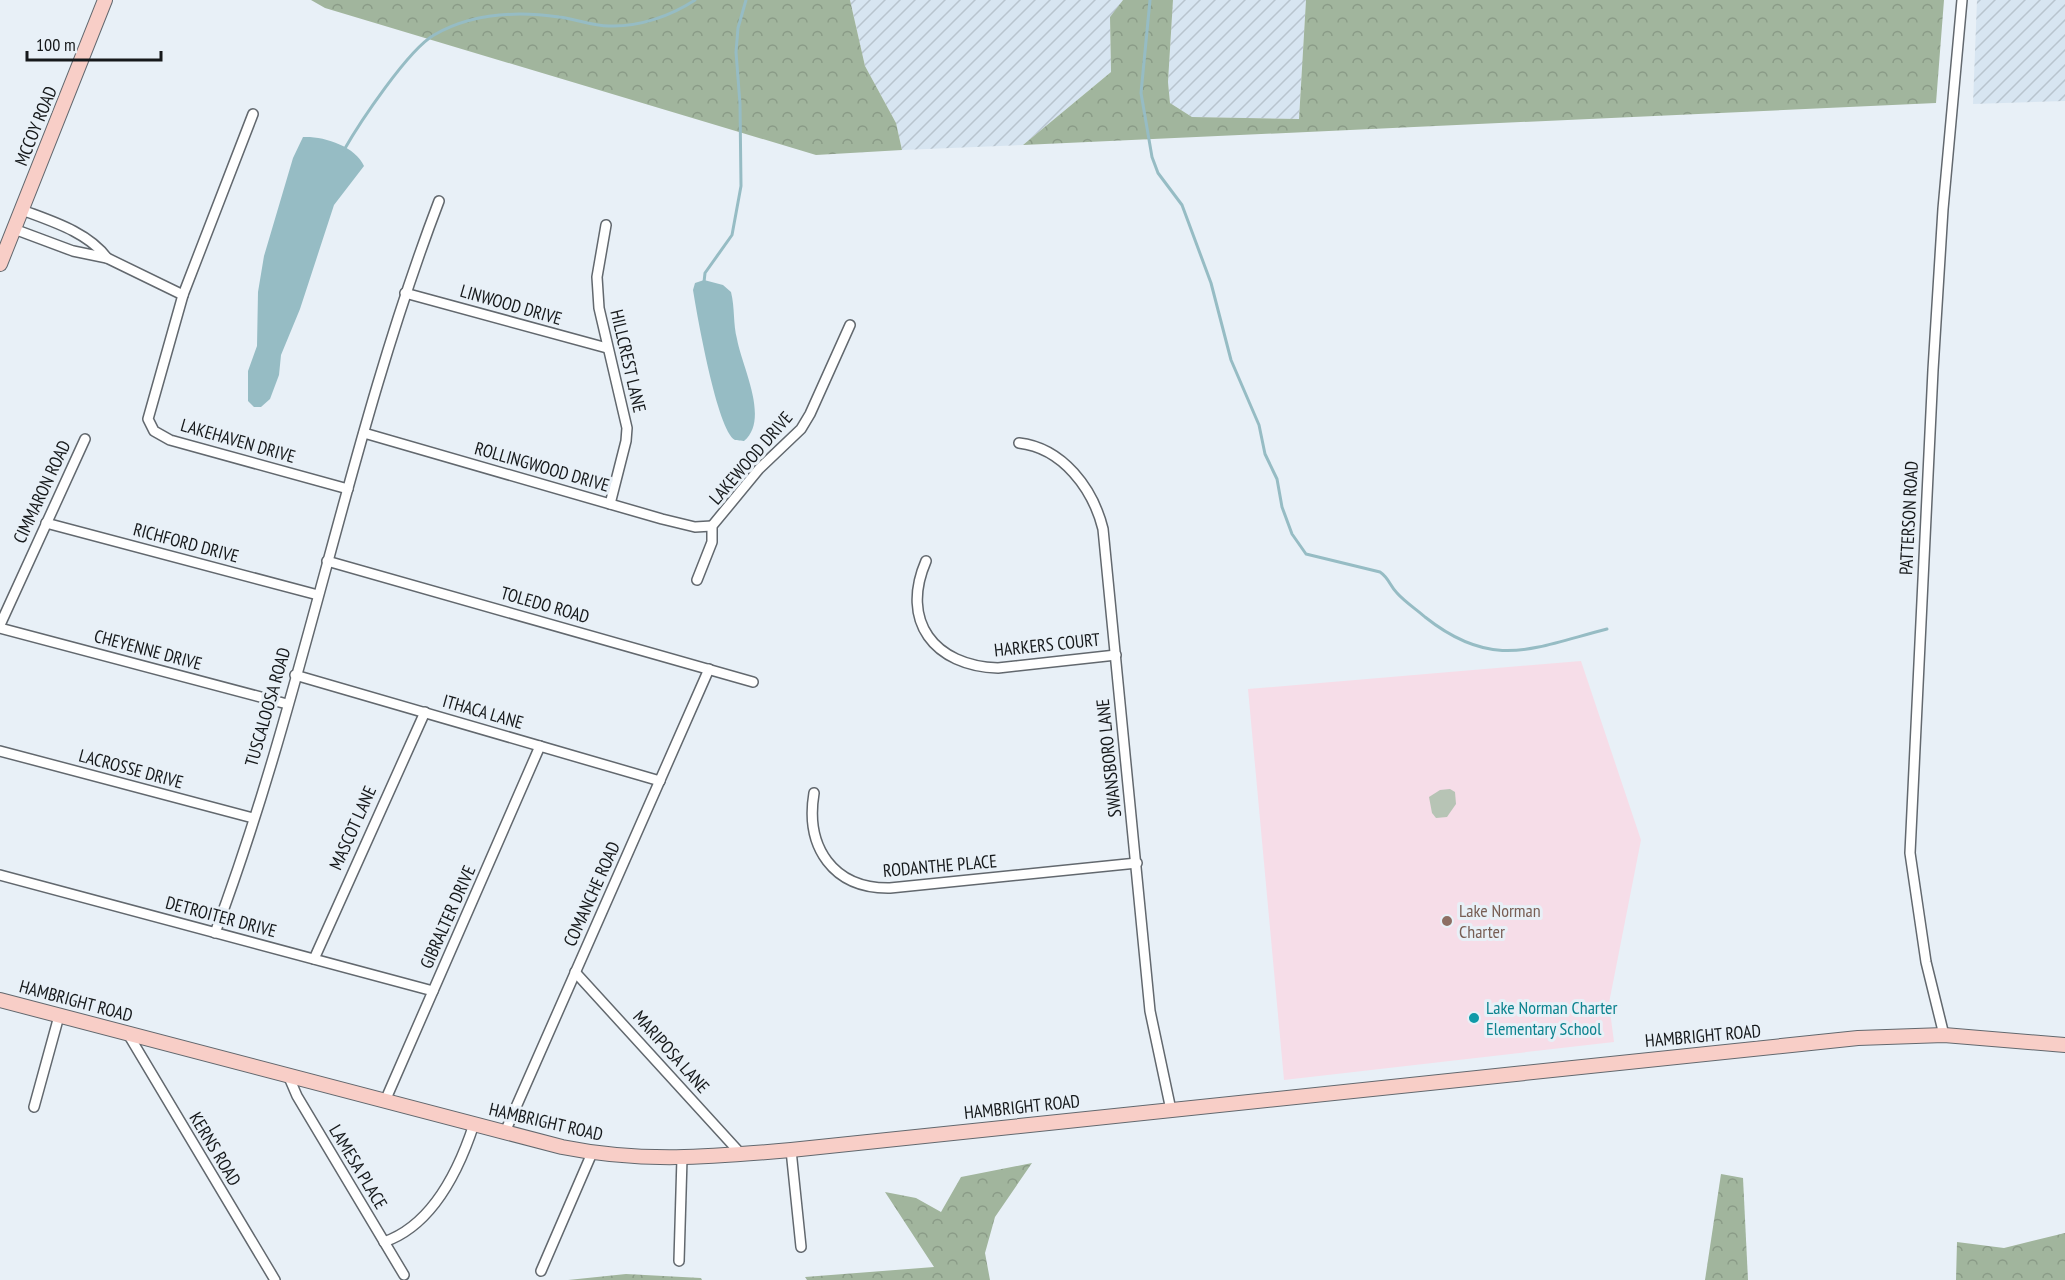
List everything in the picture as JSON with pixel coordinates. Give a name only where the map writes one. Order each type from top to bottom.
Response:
[{"type":"main road","name":"MCCOY ROAD","points":[[0,264],[105,0]]},
{"type":"main road","name":"HAMBRIGHT ROAD","points":[[0,1000],[505,1132],[592,1153],[642,1159],[790,1150],[1858,1038],[1944,1035],[2065,1045]]},
{"type":"street","name":"PATTERSON ROAD","points":[[1944,1035],[1926,962],[1910,854],[1933,370],[1943,209],[1962,0]]},
{"type":"street","name":"LAKEHAVEN DRIVE","points":[[253,114],[183,296],[148,419],[154,431],[170,440],[348,489]]},
{"type":"street","points":[[348,489],[405,293],[439,201]]},
{"type":"street","points":[[22,210],[77,234],[100,248],[107,258]]},
{"type":"street","name":"HILLCREST LANE","points":[[606,225],[597,277],[598,308],[627,428],[626,441],[610,504]]},
{"type":"street","points":[[14,229],[73,250],[107,258],[183,296]]},
{"type":"street","name":"LINWOOD DRIVE","points":[[405,293],[607,348]]},
{"type":"street","name":"LAKEWOOD DRIVE","points":[[697,580],[712,542],[712,526],[754,476],[801,429],[850,325]]},
{"type":"street","name":"ROLLINGWOOD DRIVE","points":[[364,433],[695,527],[712,526]]},
{"type":"street","name":"CIMMARON ROAD","points":[[0,627],[3,607],[85,439]]},
{"type":"street","name":"SWANSBORO LANE","points":[[1018,443],[1039,448],[1059,460],[1080,479],[1095,503],[1103,529],[1150,1011],[1171,1110]]},
{"type":"street","name":"TUSCALOOSA ROAD","points":[[215,933],[253,818],[348,489]]},
{"type":"street","name":"RICHFORD DRIVE","points":[[46,523],[318,595]]},
{"type":"street","name":"TOLEDO ROAD","points":[[327,561],[753,682]]},
{"type":"street","name":"HARKERS COURT","points":[[926,561],[915,594],[918,613],[930,639],[943,653],[957,661],[978,667],[998,668],[1116,655]]},
{"type":"street","name":"CHEYENNE DRIVE","points":[[0,627],[287,704]]},
{"type":"street","name":"COMANCHE ROAD","points":[[505,1132],[709,669]]},
{"type":"street","name":"ITHACA LANE","points":[[295,675],[660,781]]},
{"type":"street","name":"MASCOT LANE","points":[[314,959],[424,712]]},
{"type":"street","name":"GIBRALTER DRIVE","points":[[385,1101],[540,746]]},
{"type":"street","name":"LACROSSE DRIVE","points":[[0,751],[253,818]]},
{"type":"street","name":"RODANTHE PLACE","points":[[814,793],[813,827],[821,850],[846,879],[864,887],[890,888],[1137,863]]},
{"type":"street","name":"DETROITER DRIVE","points":[[0,875],[433,991]]},
{"type":"street","name":"MARIPOSA LANE","points":[[575,972],[741,1154]]},
{"type":"street","points":[[34,1107],[59,1016]]},
{"type":"street","name":"KERNS ROAD","points":[[128,1034],[274,1280]]},
{"type":"street","name":"LAMESA PLACE","points":[[288,1075],[297,1096],[404,1275]]},
{"type":"street","points":[[384,1242],[415,1223],[438,1199],[460,1162],[474,1124]]},
{"type":"street","points":[[790,1150],[801,1247]]},
{"type":"street","points":[[542,1271],[592,1153]]},
{"type":"street","points":[[679,1261],[682,1158]]},
{"type":"shaded area","points":[[850,0],[1123,0],[1110,18],[1111,72],[1023,145],[902,150],[896,123],[865,66]]},
{"type":"shaded area","points":[[1173,0],[1306,0],[1299,119],[1192,117],[1170,103],[1168,82]]},
{"type":"shaded area","points":[[1977,0],[2065,0],[2065,101],[1973,104]]},
{"type":"shaded area","name":"Lake Norman Charter","points":[[1581,661],[1641,840],[1609,1003],[1614,1042],[1284,1080],[1248,689]]},
{"type":"green space","points":[[311,0],[850,0],[865,66],[896,123],[902,150],[816,155],[325,8]]},
{"type":"green space","points":[[1123,0],[1173,0],[1168,82],[1170,103],[1192,117],[1299,119],[1306,0],[1944,0],[1936,103],[1023,145],[1111,72],[1110,17]]},
{"type":"green space","points":[[1450,789],[1455,792],[1456,804],[1447,817],[1436,818],[1432,813],[1429,797],[1440,790]]},
{"type":"green space","points":[[1032,1163],[995,1217],[985,1253],[990,1280],[807,1280],[805,1277],[934,1267],[885,1192],[916,1198],[941,1212],[961,1177]]},
{"type":"green space","points":[[1721,1174],[1743,1178],[1748,1280],[1705,1280]]},
{"type":"green space","points":[[2065,1233],[2065,1280],[1956,1280],[1957,1242],[2004,1248]]},
{"type":"green space","points":[[626,1274],[701,1278],[702,1280],[568,1280]]},
{"type":"water","points":[[303,137],[320,138],[338,144],[354,153],[364,166],[334,205],[300,309],[281,355],[279,375],[270,399],[261,407],[254,407],[248,401],[248,371],[257,346],[258,292],[264,256],[293,158]]},
{"type":"water","points":[[704,280],[723,285],[731,292],[736,333],[755,406],[755,420],[744,441],[735,440],[728,432],[721,416],[709,370],[693,290],[695,283]]},
{"type":"waterway","points":[[344,150],[361,122],[411,55],[434,35],[449,28],[479,18],[511,14],[559,17],[603,26],[632,25],[665,16],[695,0]]},
{"type":"waterway","points":[[704,282],[705,273],[732,235],[741,186],[740,104],[736,52],[738,28],[746,0]]},
{"type":"waterway","points":[[1150,0],[1141,93],[1152,157],[1158,173],[1182,205],[1211,283],[1231,360],[1259,425],[1265,454],[1277,479],[1282,507],[1292,534],[1306,554],[1380,572],[1400,596],[1449,634],[1493,650],[1535,648],[1607,629]]},
{"type":"place","name":"Lake Norman Charter","points":[[1447,921]]},
{"type":"place","name":"Lake Norman Charter Elementary School","points":[[1474,1018]]}]
